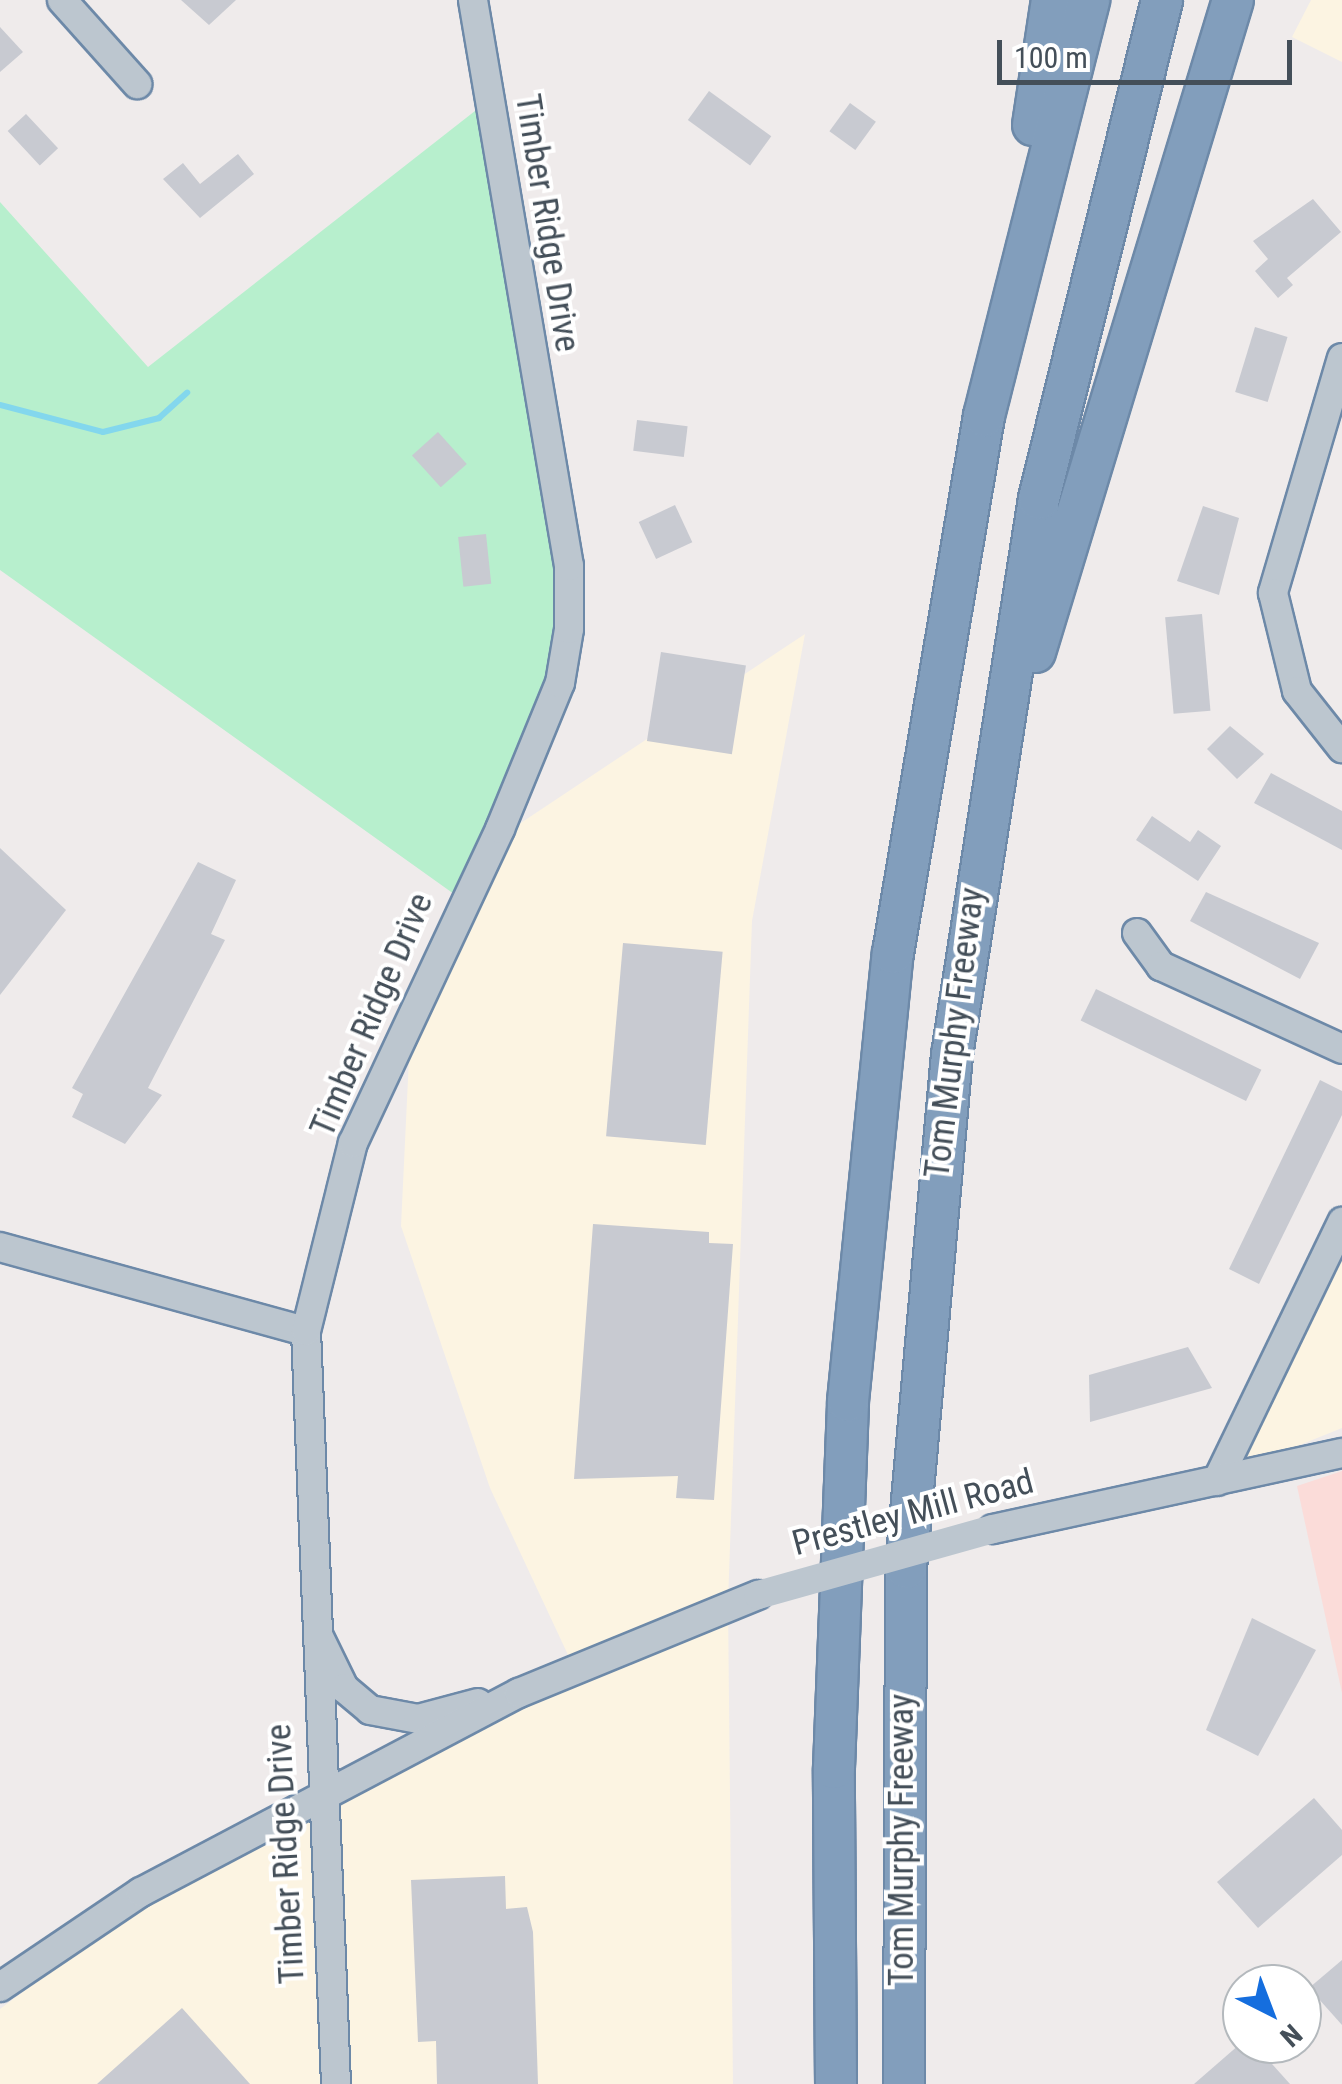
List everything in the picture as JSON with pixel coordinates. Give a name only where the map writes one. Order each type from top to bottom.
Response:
[{"type":"highway","points":[[1026,234],[1052,0]]},
{"type":"highway","name":"Tom Murphy Freeway","points":[[836,2084],[838,1603],[866,1176],[942,632],[1026,234],[1089,0]]},
{"type":"highway","name":"Tom Murphy Freeway","points":[[904,2084],[906,1568],[928,1254],[980,838],[1039,499],[1162,0]]},
{"type":"highway","points":[[980,838],[1233,5]]},
{"type":"street","points":[[62,0],[137,84]]},
{"type":"street","name":"Timber Ridge Drive","points":[[336,2084],[318,1805],[306,1331],[354,1143],[500,829],[560,683],[569,630],[569,566],[472,0]]},
{"type":"street","points":[[1342,358],[1273,593],[1296,691],[1342,748]]},
{"type":"street","points":[[1137,932],[1161,966],[1342,1049]]},
{"type":"street","points":[[1217,1481],[1342,1222]]},
{"type":"street","points":[[0,1247],[306,1331]]},
{"type":"street","name":"Prestley Mill Road","points":[[0,1988],[141,1892],[318,1805],[518,1693],[758,1595],[994,1530],[1342,1453]]},
{"type":"street","name":"Prestley Mill Road","points":[[315,1628],[344,1688],[370,1710],[418,1720],[518,1693]]},
{"type":"shaded area","points":[[1311,0],[1342,0],[1342,62],[1292,37]]},
{"type":"shaded area","points":[[805,634],[752,921],[728,1603],[733,2084],[0,2084],[0,2009],[280,1800],[569,1657],[490,1488],[401,1226],[410,1037],[454,894],[483,848]]},
{"type":"shaded area","points":[[1342,1241],[1342,1428],[1233,1472]]},
{"type":"shaded area","points":[[1342,1471],[1342,1693],[1297,1486]]},
{"type":"green space","points":[[489,100],[569,566],[560,683],[454,894],[0,570],[0,202],[148,367]]},
{"type":"building","points":[[181,0],[236,0],[209,25]]},
{"type":"building","points":[[0,27],[23,52],[0,72]]},
{"type":"building","points":[[709,91],[771,136],[750,165],[688,120]]},
{"type":"building","points":[[850,103],[876,122],[855,150],[829,131]]},
{"type":"building","points":[[26,114],[58,148],[40,165],[8,131]]},
{"type":"building","points":[[238,154],[254,174],[200,218],[163,179],[183,163],[200,184]]},
{"type":"building","points":[[1313,199],[1341,232],[1287,278],[1293,285],[1278,298],[1255,271],[1268,259],[1253,241]]},
{"type":"building","points":[[1255,327],[1288,337],[1268,402],[1235,392]]},
{"type":"building","points":[[637,420],[688,426],[684,457],[633,451]]},
{"type":"building","points":[[438,432],[467,464],[441,487],[412,455]]},
{"type":"building","points":[[675,505],[692,542],[656,559],[639,522]]},
{"type":"building","points":[[1203,506],[1239,518],[1219,595],[1177,581]]},
{"type":"building","points":[[486,534],[491,584],[463,587],[458,537]]},
{"type":"building","points":[[1202,614],[1210,711],[1174,714],[1165,617]]},
{"type":"building","points":[[661,652],[746,665],[732,754],[647,741]]},
{"type":"building","points":[[1230,726],[1264,754],[1237,779],[1207,749]]},
{"type":"building","points":[[1271,773],[1342,811],[1342,850],[1254,803]]},
{"type":"building","points":[[1152,816],[1190,842],[1198,830],[1221,846],[1198,881],[1136,840]]},
{"type":"building","points":[[0,848],[66,910],[0,995]]},
{"type":"building","points":[[198,862],[236,880],[211,934],[225,940],[148,1088],[162,1095],[125,1144],[72,1117],[83,1094],[72,1088]]},
{"type":"building","points":[[1206,892],[1319,943],[1300,979],[1190,921]]},
{"type":"building","points":[[623,943],[723,952],[706,1145],[606,1136]]},
{"type":"building","points":[[1096,989],[1261,1070],[1246,1101],[1081,1020]]},
{"type":"building","points":[[1320,1080],[1342,1091],[1342,1115],[1259,1284],[1229,1269]]},
{"type":"building","points":[[593,1224],[709,1232],[709,1243],[733,1244],[714,1500],[676,1498],[678,1476],[574,1479]]},
{"type":"building","points":[[1188,1347],[1212,1388],[1090,1422],[1089,1375]]},
{"type":"building","points":[[1252,1618],[1316,1650],[1258,1756],[1206,1730]]},
{"type":"building","points":[[1314,1798],[1342,1830],[1342,1855],[1258,1928],[1217,1882]]},
{"type":"building","points":[[505,1876],[506,1909],[527,1907],[533,1932],[538,2084],[437,2084],[436,2041],[418,2042],[411,1880]]},
{"type":"building","points":[[1342,1960],[1342,2025],[1322,2003],[1322,1977]]},
{"type":"building","points":[[182,2008],[250,2084],[97,2084]]},
{"type":"building","points":[[1222,2060],[1222,2064],[1272,2064],[1290,2084],[1194,2084]]},
{"type":"waterway","points":[[0,405],[103,432],[159,418],[187,393]]}]
